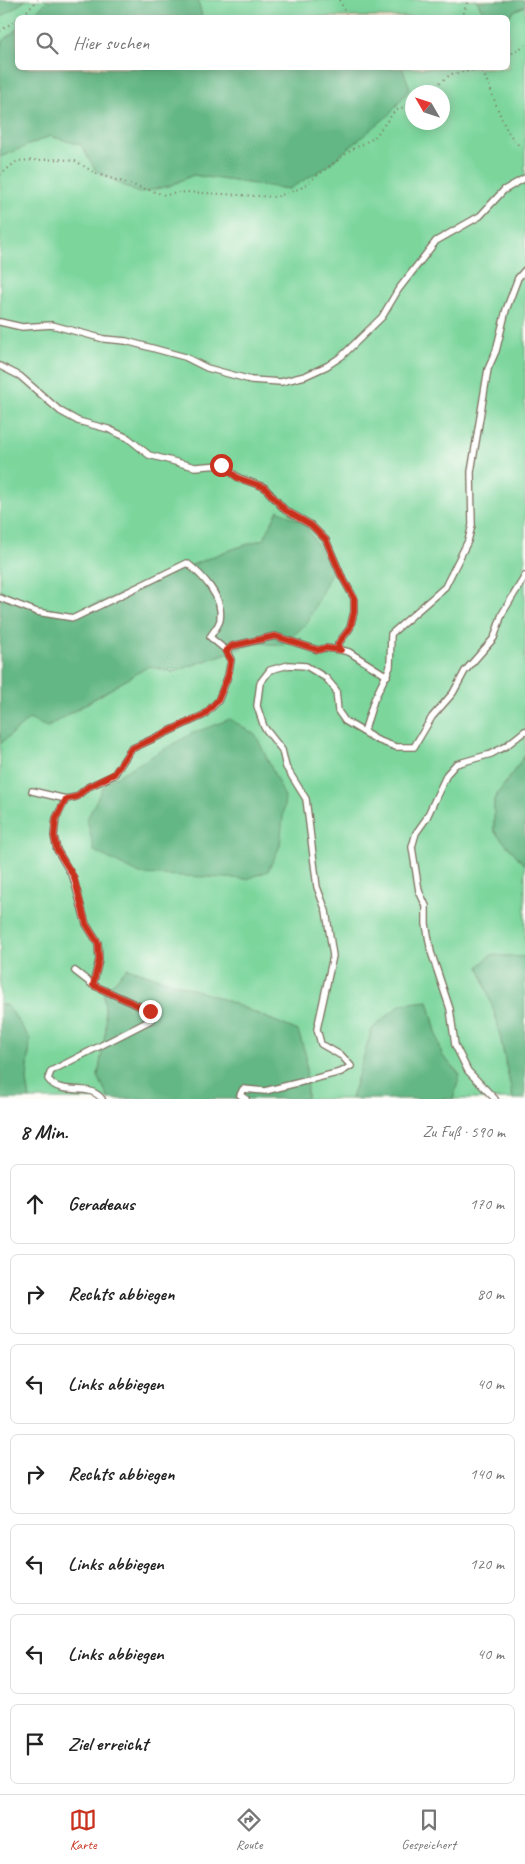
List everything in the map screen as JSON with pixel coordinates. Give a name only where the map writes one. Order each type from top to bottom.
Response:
[{"type":"lane","points":[[0,322],[22,327],[52,325],[104,339],[126,341],[185,357],[207,368],[250,380],[281,382],[305,376],[327,366],[342,356],[382,317],[398,290],[436,242],[480,216],[504,190],[525,178]]},
{"type":"lane","points":[[364,732],[374,700],[390,667],[391,634],[445,587],[468,541],[472,525],[472,472],[488,369],[496,351],[506,310],[518,278],[525,270]]},
{"type":"lane","points":[[0,366],[20,376],[60,411],[78,421],[108,429],[128,438],[149,455],[194,467],[221,465],[238,478],[264,487],[285,510],[311,525],[326,540],[341,575],[354,598],[354,612],[350,628],[338,644],[341,650]]},
{"type":"lane","points":[[0,598],[37,612],[74,618],[187,563],[203,575],[220,605],[220,620],[210,637],[226,651],[231,660],[228,676],[218,700],[204,715],[131,749],[114,774],[88,787],[76,797],[66,799],[32,791]]},
{"type":"lane","points":[[246,1099],[240,1095],[243,1089],[265,1092],[340,1072],[352,1066],[342,1056],[321,1044],[317,1029],[333,956],[326,910],[317,888],[306,799],[286,767],[282,750],[264,727],[257,706],[260,683],[270,670],[289,665],[306,666],[326,678],[336,690],[338,711],[345,721],[377,740],[396,747],[414,747],[432,717],[453,693],[466,671],[494,638],[502,614],[525,576]]},
{"type":"lane","points":[[226,651],[232,646],[275,636],[318,650],[325,648],[349,652],[387,676]]},
{"type":"lane","points":[[495,1099],[468,1071],[454,1045],[450,1008],[431,952],[426,924],[426,906],[419,891],[412,847],[416,832],[426,819],[447,774],[456,764],[490,754],[506,746],[525,731]]},
{"type":"lane","points":[[66,799],[56,818],[54,836],[57,850],[74,877],[86,924],[98,943],[99,960],[93,985]]},
{"type":"lane","points":[[75,971],[93,985],[150,1011],[151,1020],[51,1071],[48,1079],[52,1085],[59,1088],[90,1089],[102,1099]]},
{"type":"path","points":[[22,15],[38,0]]},
{"type":"path","points":[[340,0],[346,15]]},
{"type":"path","points":[[463,15],[468,0]]},
{"type":"path","points":[[0,31],[15,21]]},
{"type":"path","points":[[510,55],[525,45]]},
{"type":"path","points":[[437,85],[451,74],[470,70]]},
{"type":"path","points":[[481,70],[510,134],[525,150]]},
{"type":"path","points":[[0,175],[17,161],[59,159],[75,161],[97,174],[165,195],[186,192],[276,196],[301,188],[351,150],[374,138],[394,112],[405,106]]},
{"type":"green space","points":[[0,0],[26,0],[0,18]]},
{"type":"green space","points":[[26,0],[48,0],[33,15],[15,15],[15,31],[4,40],[0,48],[0,18]]},
{"type":"green space","points":[[48,0],[198,0],[202,15],[33,15]]},
{"type":"green space","points":[[198,0],[477,0],[485,15],[202,15]]},
{"type":"green space","points":[[525,0],[525,6],[514,11],[510,16],[485,15],[477,1]]},
{"type":"green space","points":[[525,6],[525,755],[494,799],[494,831],[525,865],[525,957],[491,955],[479,966],[497,1021],[513,1099],[453,1099],[460,1075],[442,1055],[428,1001],[372,1029],[351,1099],[307,1099],[306,1056],[298,1031],[220,998],[127,968],[104,993],[106,1029],[98,1076],[109,1099],[30,1099],[27,1081],[30,1039],[8,1006],[0,1004],[0,744],[29,719],[48,727],[149,666],[173,672],[256,643],[264,539],[224,552],[74,613],[37,608],[0,590],[0,157],[50,136],[81,145],[96,171],[169,186],[193,175],[289,189],[405,92],[405,130],[450,130],[450,85],[409,85],[403,70],[510,70],[510,16],[514,11]]},
{"type":"green space","points":[[15,31],[15,70],[403,70],[409,85],[405,85],[405,94],[390,114],[323,169],[289,189],[193,175],[169,186],[138,193],[96,171],[81,145],[50,136],[0,157],[0,48],[4,40]]},
{"type":"green space","points":[[278,510],[305,524],[332,571],[307,623],[283,645],[256,643],[173,672],[149,666],[47,727],[29,719],[0,744],[0,590],[37,608],[74,613],[224,552],[264,539]]},
{"type":"green space","points":[[230,719],[256,735],[285,797],[280,846],[268,871],[247,879],[140,874],[94,851],[87,819],[105,783],[191,734]]},
{"type":"green space","points":[[525,755],[525,865],[494,831],[494,799]]},
{"type":"green space","points":[[491,955],[525,957],[525,1099],[513,1099],[497,1021],[479,966]]},
{"type":"green space","points":[[127,968],[220,998],[298,1031],[306,1056],[307,1099],[109,1099],[98,1076],[106,1029],[104,993]]},
{"type":"green space","points":[[428,1001],[442,1055],[460,1075],[453,1099],[351,1099],[372,1029],[401,1004]]},
{"type":"green space","points":[[0,1004],[8,1006],[30,1039],[27,1081],[30,1099],[0,1099]]},
{"type":"route","points":[[150,1011],[93,985],[99,960],[98,943],[86,924],[74,877],[57,850],[54,836],[56,818],[66,799],[76,797],[88,787],[114,774],[131,749],[204,715],[218,700],[228,676],[231,660],[226,651],[232,646],[275,636],[318,650],[325,648],[341,650],[338,644],[350,628],[354,612],[354,598],[351,589],[341,575],[326,540],[311,525],[285,510],[264,487],[238,478],[221,465]]}]
